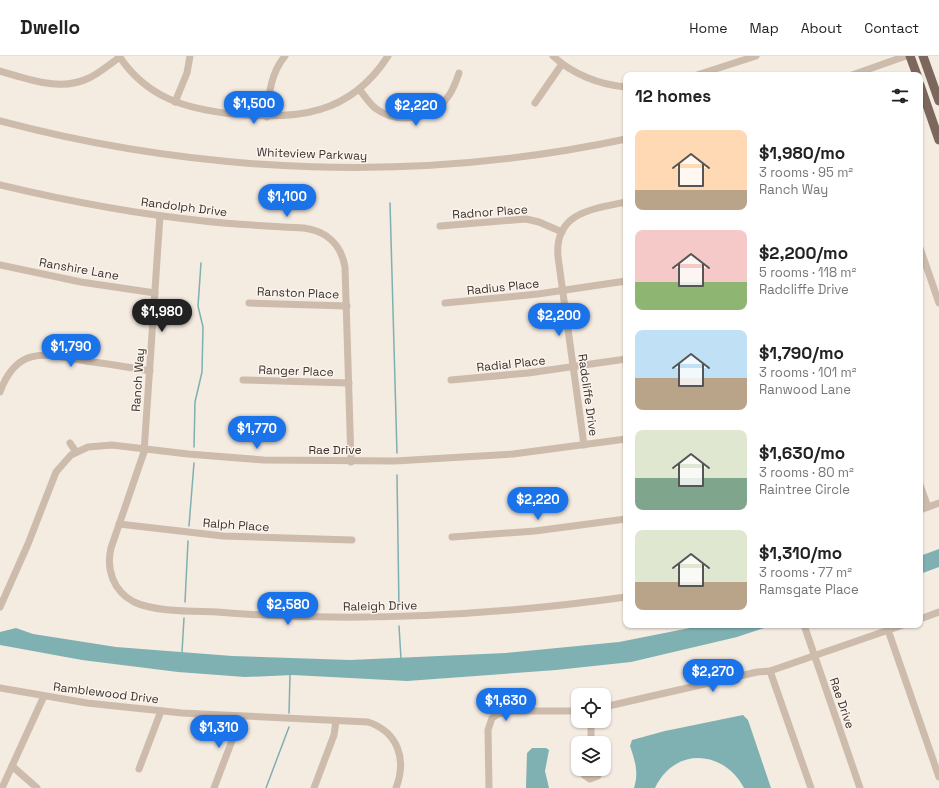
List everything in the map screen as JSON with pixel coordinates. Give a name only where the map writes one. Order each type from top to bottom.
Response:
[{"type":"main road","points":[[910,56],[916,72]]},
{"type":"main road","points":[[923,56],[939,100]]},
{"type":"main road","points":[[923,94],[939,140]]},
{"type":"street","points":[[175,102],[187,73],[190,56]]},
{"type":"street","points":[[267,117],[271,84],[277,68],[285,56]]},
{"type":"street","points":[[0,71],[46,83],[71,83],[91,77],[120,57],[133,73],[147,86],[175,102],[205,111],[267,117],[312,113],[332,105],[358,89],[372,76],[388,56]]},
{"type":"street","points":[[553,56],[562,64],[594,80],[623,86]]},
{"type":"street","points":[[706,72],[756,56]]},
{"type":"street","points":[[861,72],[906,56]]},
{"type":"street","points":[[534,103],[562,64]]},
{"type":"street","points":[[358,89],[372,105],[383,113],[397,117],[414,118],[430,112],[443,103],[451,93],[459,73]]},
{"type":"street","name":"Whiteview Parkway","points":[[0,121],[72,138],[145,151],[243,162],[308,166],[398,166],[461,162],[532,155],[623,140]]},
{"type":"street","name":"Randolph Drive","points":[[0,185],[79,203],[160,216],[222,223],[304,228],[319,232],[336,244],[343,257],[346,272],[351,462]]},
{"type":"street","name":"Radcliffe Drive","points":[[584,445],[557,251],[562,232],[571,220],[580,213],[591,208],[623,203]]},
{"type":"street","name":"Ranch Way","points":[[145,449],[160,216]]},
{"type":"street","name":"Radnor Place","points":[[440,226],[531,220],[562,232]]},
{"type":"street","points":[[923,257],[939,303]]},
{"type":"street","name":"Ranshire Lane","points":[[0,265],[81,282],[155,293]]},
{"type":"street","name":"Radius Place","points":[[445,303],[562,291],[623,281]]},
{"type":"street","name":"Ranston Place","points":[[249,303],[346,306]]},
{"type":"street","points":[[0,392],[6,377],[13,367],[24,359],[37,355],[54,355],[150,371]]},
{"type":"street","name":"Radial Place","points":[[451,380],[573,368],[623,360]]},
{"type":"street","name":"Ranger Place","points":[[244,380],[349,383]]},
{"type":"street","name":"Rae Drive","points":[[0,607],[3,592],[28,544],[53,478],[64,461],[76,452],[88,447],[101,444],[257,459],[351,462],[489,456],[623,439]]},
{"type":"street","points":[[70,443],[76,452]]},
{"type":"street","name":"Raleigh Drive","points":[[145,449],[109,557],[112,578],[117,588],[126,597],[136,603],[151,606],[289,616],[386,618],[502,611],[623,597]]},
{"type":"street","points":[[923,493],[928,507]]},
{"type":"street","points":[[923,509],[939,503]]},
{"type":"street","points":[[452,537],[540,530],[623,518]]},
{"type":"street","name":"Ralph Place","points":[[119,524],[223,536],[352,540]]},
{"type":"street","points":[[923,618],[939,612]]},
{"type":"street","name":"Rae Drive","points":[[805,628],[860,788]]},
{"type":"street","points":[[611,705],[757,672],[770,671],[894,628]]},
{"type":"street","points":[[888,630],[939,777]]},
{"type":"street","points":[[770,671],[811,788]]},
{"type":"street","name":"Ramblewood Drive","points":[[0,688],[44,696],[161,711],[241,717],[368,722],[380,727],[391,736],[396,744],[402,761],[401,773],[396,788]]},
{"type":"street","points":[[2,788],[44,696]]},
{"type":"street","points":[[139,769],[161,711]]},
{"type":"street","points":[[489,788],[488,730],[490,721],[495,716],[512,711],[571,711]]},
{"type":"street","points":[[214,788],[241,717]]},
{"type":"street","points":[[314,788],[332,739],[336,720]]},
{"type":"street","points":[[12,766],[37,788]]},
{"type":"street","points":[[586,776],[590,779],[597,776]]},
{"type":"water","points":[[939,549],[939,567],[923,573],[923,555]]},
{"type":"water","points":[[16,628],[33,634],[116,647],[232,656],[350,660],[506,653],[619,642],[690,628],[764,628],[737,637],[631,662],[556,670],[407,681],[293,675],[245,677],[178,672],[82,660],[0,645],[0,632]]},
{"type":"water","points":[[743,715],[748,720],[771,788],[744,788],[735,775],[724,766],[712,760],[700,758],[687,760],[675,765],[664,774],[655,788],[634,788],[636,772],[635,762],[630,746],[632,740],[665,731]]},
{"type":"water","points":[[532,748],[546,748],[549,750],[545,771],[549,788],[526,788],[527,753]]},
{"type":"waterway","points":[[390,203],[397,453]]},
{"type":"waterway","points":[[194,447],[195,402],[202,372],[203,327],[198,306],[201,263]]},
{"type":"waterway","points":[[189,526],[194,463]]},
{"type":"waterway","points":[[397,475],[399,609]]},
{"type":"waterway","points":[[185,602],[188,541]]},
{"type":"waterway","points":[[182,652],[184,618]]},
{"type":"waterway","points":[[399,626],[401,659]]},
{"type":"waterway","points":[[289,713],[290,675]]},
{"type":"waterway","points":[[266,788],[289,727]]}]
